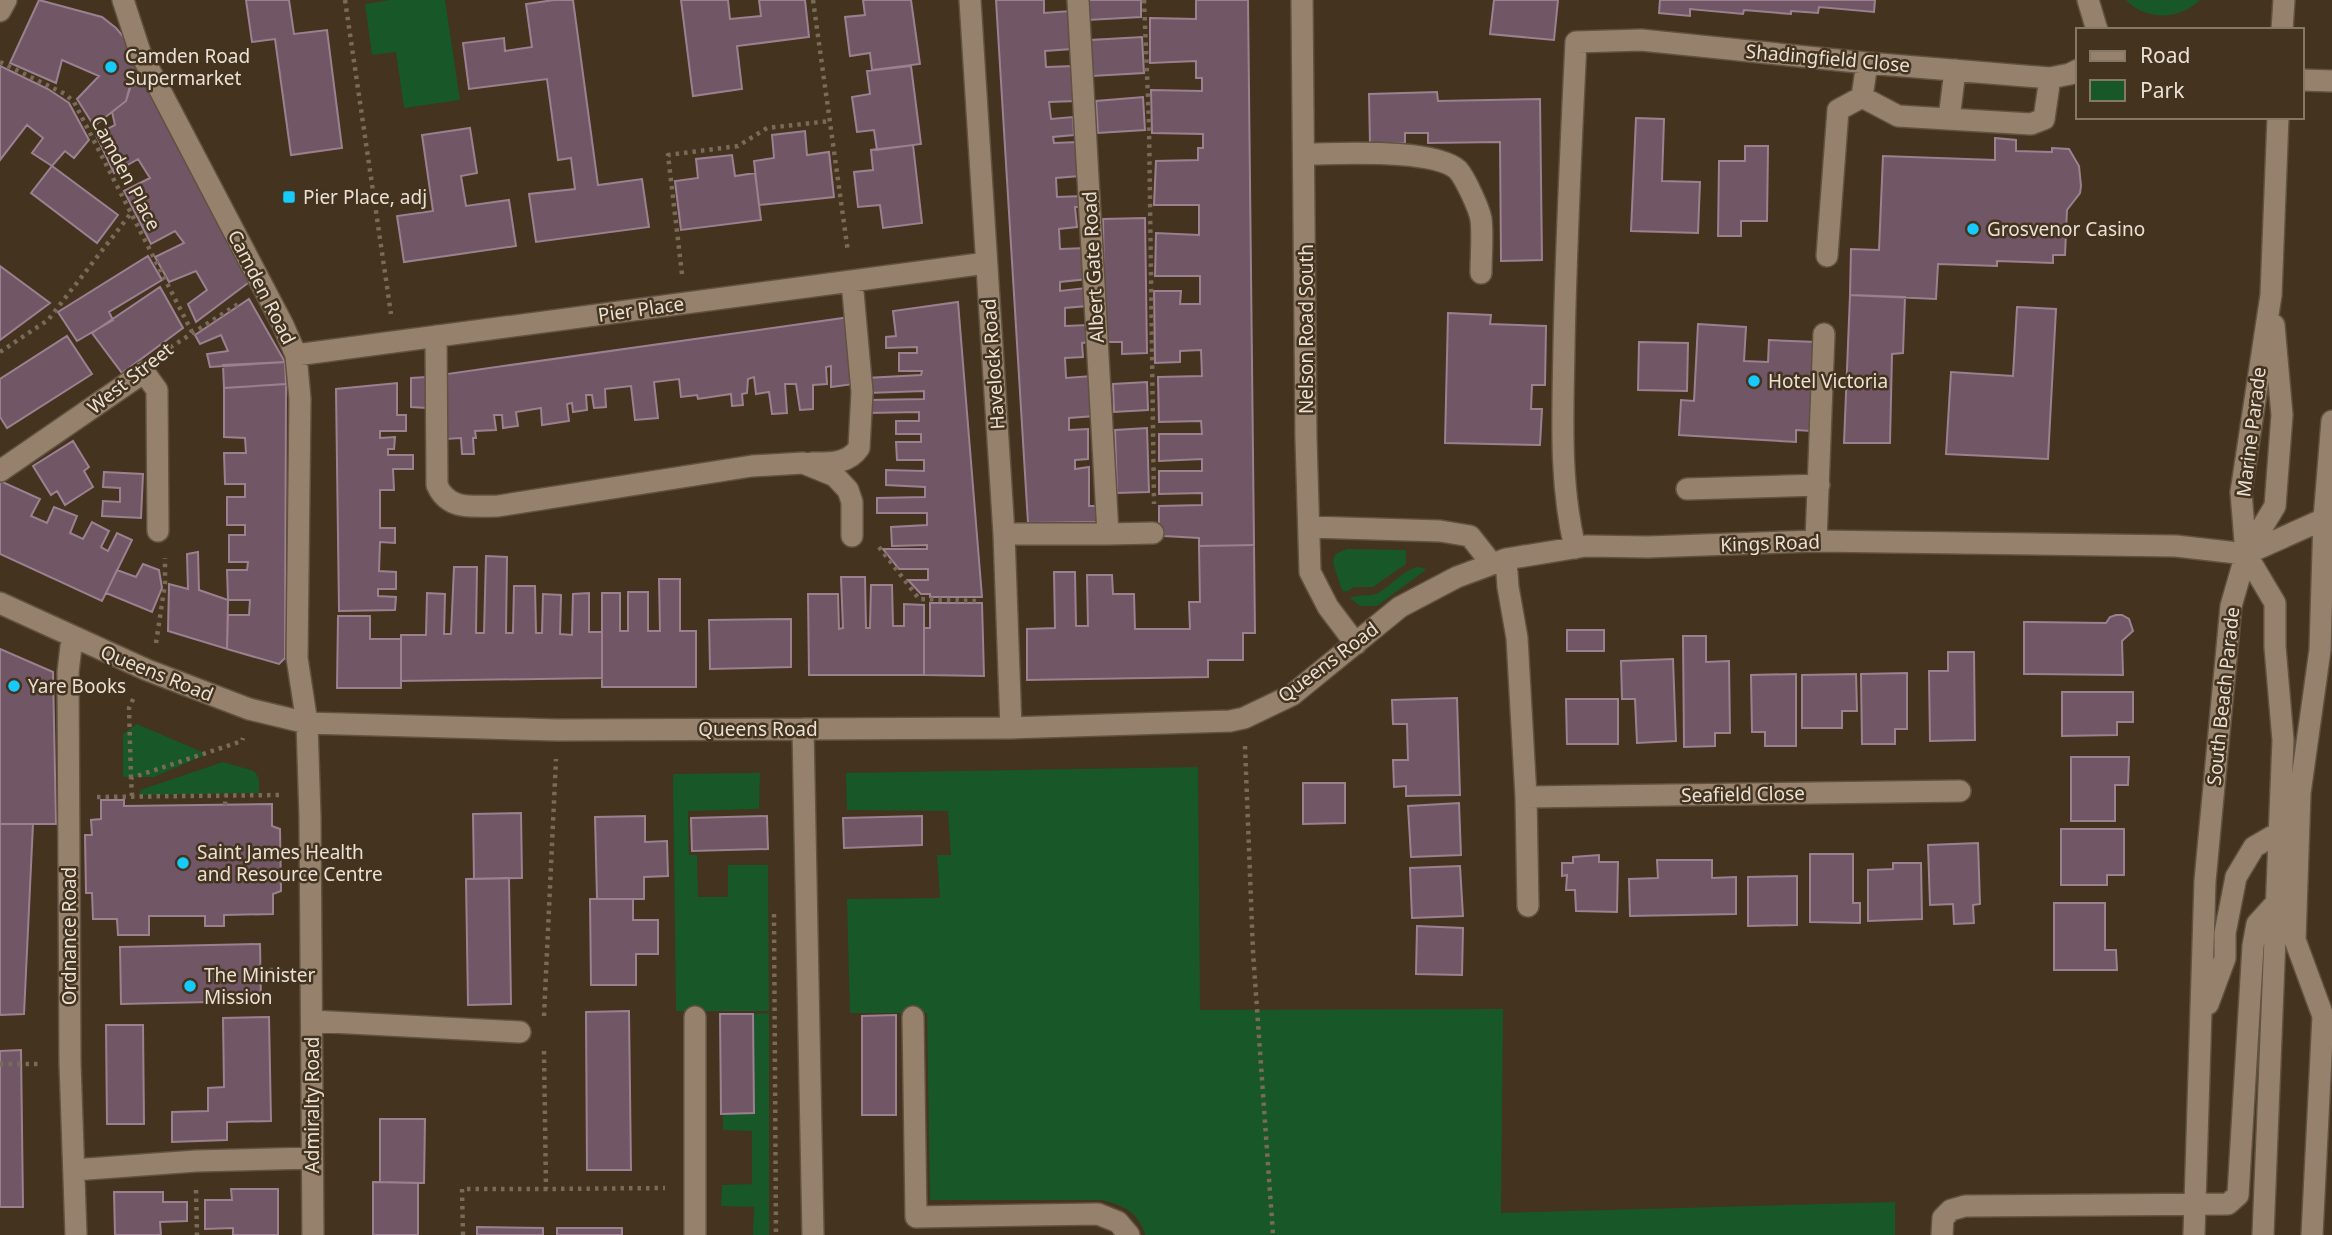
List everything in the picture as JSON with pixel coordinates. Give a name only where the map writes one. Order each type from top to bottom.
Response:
[{"type":"street","points":[[0,11],[6,0]]},
{"type":"street","name":"Camden Road","points":[[123,0],[140,52],[296,355],[300,398],[297,658],[307,723]]},
{"type":"street","name":"Havelock Road","points":[[970,0],[1004,534],[1011,727]]},
{"type":"street","name":"Albert Gate Road","points":[[1078,0],[1108,534]]},
{"type":"street","name":"Nelson Road South","points":[[1302,0],[1306,439],[1310,572],[1328,607],[1356,644]]},
{"type":"street","points":[[2088,0],[2096,28]]},
{"type":"street","points":[[2282,28],[2284,0]]},
{"type":"street","name":"Shadingfield Close","points":[[1575,548],[1567,515],[1562,461],[1566,264],[1576,42],[1641,40],[2050,78],[2070,75],[2076,71]]},
{"type":"street","points":[[1863,97],[1867,63]]},
{"type":"street","points":[[1949,119],[1955,70]]},
{"type":"street","points":[[1863,97],[1875,106],[1898,116],[2031,124],[2044,119],[2050,78]]},
{"type":"street","points":[[2304,80],[2332,80]]},
{"type":"street","points":[[1827,256],[1838,110],[1863,97]]},
{"type":"street","name":"Marine Parade","points":[[2246,554],[2241,492],[2271,295],[2278,119]]},
{"type":"street","points":[[1304,154],[1405,155],[1438,161],[1458,170],[1471,192],[1481,218],[1481,272]]},
{"type":"street","name":"Pier Place","points":[[296,355],[986,263]]},
{"type":"street","points":[[436,336],[437,485],[442,497],[451,502],[469,506],[498,506],[751,466],[846,460],[854,455],[859,447],[862,392],[852,281]]},
{"type":"street","name":"Marine Parade","points":[[2246,554],[2275,506],[2282,415],[2271,295]]},
{"type":"street","points":[[1816,541],[1824,334]]},
{"type":"street","points":[[144,372],[157,390],[158,531]]},
{"type":"street","name":"West Street","points":[[0,471],[144,372]]},
{"type":"street","points":[[2312,1235],[2323,1016],[2295,940],[2300,793],[2320,650],[2324,519],[2332,421]]},
{"type":"street","points":[[803,463],[835,476],[848,490],[852,502],[852,536]]},
{"type":"street","points":[[1687,489],[1819,485]]},
{"type":"street","points":[[2263,1235],[2283,740],[2275,647],[2275,603],[2246,554],[2324,519]]},
{"type":"street","points":[[1310,527],[1440,531],[1471,536],[1499,561],[1508,587],[1517,638],[1526,797],[1528,906]]},
{"type":"street","points":[[1004,534],[1153,533]]},
{"type":"street","name":"Kings Road","points":[[1499,561],[1575,548],[1816,541],[2176,546],[2246,554]]},
{"type":"street","name":"South Beach Parade","points":[[2194,1235],[2205,881],[2231,606],[2246,554]]},
{"type":"street","name":"Queens Road","points":[[0,603],[147,670],[249,709],[307,723],[557,730],[1011,727],[1230,721],[1244,718],[1292,695],[1400,607],[1457,577],[1499,561]]},
{"type":"street","name":"Ordnance Road","points":[[72,638],[68,672],[68,796],[70,1063],[76,1235]]},
{"type":"street","name":"Admiralty Road","points":[[307,723],[313,1235]]},
{"type":"street","points":[[803,729],[813,1235]]},
{"type":"street","name":"Seafield Close","points":[[1526,797],[1960,791]]},
{"type":"street","points":[[2201,1024],[2225,958],[2225,933],[2236,877],[2254,847],[2278,833],[2300,793]]},
{"type":"street","points":[[1942,1235],[1942,1218],[1951,1210],[1965,1206],[2228,1204],[2238,1195],[2253,946],[2257,924],[2276,903]]},
{"type":"street","points":[[695,1017],[695,1235]]},
{"type":"street","points":[[913,1017],[916,1217],[1098,1214],[1118,1222],[1129,1235]]},
{"type":"street","points":[[312,1021],[520,1032]]},
{"type":"street","points":[[74,1170],[196,1161],[312,1158]]},
{"type":"path","points":[[345,0],[396,341]]},
{"type":"path","points":[[813,0],[852,281]]},
{"type":"path","points":[[1144,0],[1149,124],[1153,533]]},
{"type":"path","name":"Camden Place","points":[[0,62],[65,94],[74,102],[192,332]]},
{"type":"path","points":[[686,303],[668,155],[737,146],[767,128],[830,121]]},
{"type":"path","points":[[0,352],[48,320],[132,212]]},
{"type":"path","name":"West Street","points":[[144,372],[160,354],[263,289]]},
{"type":"path","points":[[132,796],[129,708],[147,670],[156,642],[165,583],[164,545],[158,531]]},
{"type":"path","points":[[852,536],[869,535],[919,599],[1007,601]]},
{"type":"path","points":[[131,778],[242,741],[249,709]]},
{"type":"path","points":[[1244,718],[1253,952],[1272,1235]]},
{"type":"path","points":[[545,1189],[543,1033],[557,730]]},
{"type":"path","points":[[225,804],[226,795]]},
{"type":"path","points":[[68,796],[113,798],[284,795],[285,817],[310,817]]},
{"type":"path","points":[[774,907],[776,1235]]},
{"type":"path","points":[[520,1032],[543,1033]]},
{"type":"path","points":[[0,1064],[70,1063]]},
{"type":"path","points":[[196,1161],[197,1235]]},
{"type":"path","points":[[463,1235],[462,1189],[666,1188]]},
{"type":"green space","points":[[390,0],[445,0],[460,100],[404,108],[396,52],[372,55],[365,4]]},
{"type":"green space","points":[[2126,0],[2200,0],[2183,11],[2153,15],[2134,7]]},
{"type":"green space","points":[[1347,549],[1406,550],[1406,564],[1373,587],[1354,587],[1346,592],[1342,590],[1333,563],[1335,554]]},
{"type":"green space","points":[[1417,567],[1427,569],[1377,606],[1360,606],[1350,598],[1378,593]]},
{"type":"green space","points":[[137,724],[207,754],[154,777],[123,777],[123,734]]},
{"type":"green space","points":[[223,762],[254,771],[259,778],[259,793],[140,795],[140,790]]},
{"type":"green space","points":[[1198,767],[1200,1010],[1503,1009],[1501,1213],[1895,1202],[1895,1235],[1145,1235],[1139,1220],[1128,1210],[1100,1200],[930,1200],[927,1013],[850,1013],[847,899],[940,898],[937,855],[951,855],[948,811],[847,810],[846,773]]},
{"type":"green space","points":[[760,773],[759,809],[688,811],[689,855],[697,855],[698,897],[728,897],[728,865],[768,865],[769,1011],[676,1011],[673,774]]},
{"type":"green space","points":[[769,1013],[769,1235],[753,1235],[754,1207],[721,1206],[722,1185],[752,1184],[752,1131],[723,1130],[723,1114],[754,1113],[753,1014]]},
{"type":"building","name":"Camden Road Supermarket","points":[[39,0],[102,17],[116,28],[132,47],[145,72],[133,79],[126,101],[94,126],[77,99],[99,76],[62,60],[56,83],[10,63]]},
{"type":"building","points":[[246,0],[289,0],[294,34],[327,30],[342,148],[291,155],[275,39],[252,42]]},
{"type":"building","points":[[573,0],[598,185],[642,179],[649,227],[536,242],[529,194],[575,189],[571,158],[558,160],[547,79],[469,89],[463,43],[504,38],[505,51],[532,47],[526,4]]},
{"type":"building","points":[[681,0],[728,0],[730,19],[761,16],[759,0],[805,0],[809,37],[737,46],[742,89],[693,96]]},
{"type":"building","points":[[863,0],[911,0],[920,64],[872,70],[870,53],[850,56],[845,17],[865,15]]},
{"type":"building","points":[[996,0],[1044,0],[1044,13],[1070,11],[1072,49],[1045,51],[1046,67],[1074,66],[1076,101],[1049,102],[1051,119],[1073,117],[1074,135],[1053,137],[1054,143],[1078,142],[1080,176],[1056,178],[1057,197],[1082,196],[1082,207],[1075,207],[1077,227],[1059,229],[1060,249],[1086,248],[1088,279],[1060,282],[1060,291],[1086,288],[1087,306],[1065,308],[1065,326],[1089,325],[1091,342],[1082,343],[1083,357],[1065,358],[1066,378],[1092,376],[1095,416],[1069,418],[1069,430],[1088,429],[1088,459],[1075,460],[1075,469],[1089,467],[1089,506],[1101,506],[1100,522],[1028,523]]},
{"type":"building","points":[[1087,0],[1141,0],[1141,17],[1088,20]]},
{"type":"building","points":[[1196,0],[1248,0],[1254,545],[1199,546],[1199,538],[1164,536],[1164,531],[1159,531],[1159,506],[1202,505],[1202,493],[1159,494],[1159,471],[1202,471],[1202,459],[1159,461],[1159,434],[1202,434],[1201,421],[1159,422],[1158,377],[1202,376],[1201,350],[1180,351],[1180,362],[1155,363],[1154,291],[1181,291],[1180,304],[1200,304],[1200,276],[1155,276],[1156,233],[1199,235],[1199,205],[1154,205],[1156,161],[1198,160],[1198,148],[1203,148],[1203,134],[1152,133],[1151,90],[1202,91],[1202,78],[1196,78],[1196,61],[1150,63],[1150,18],[1196,19]]},
{"type":"building","points":[[1494,0],[1558,0],[1554,40],[1490,34]]},
{"type":"building","points":[[1660,0],[1875,0],[1874,12],[1819,7],[1818,13],[1744,10],[1743,14],[1690,9],[1690,16],[1659,13]]},
{"type":"building","points":[[1142,37],[1144,73],[1092,76],[1090,40]]},
{"type":"building","points":[[0,66],[48,89],[69,103],[89,140],[74,158],[65,151],[52,166],[32,153],[43,138],[27,125],[0,160]]},
{"type":"building","points":[[911,66],[921,144],[877,150],[874,130],[857,132],[852,97],[870,94],[867,71]]},
{"type":"building","points":[[145,72],[252,280],[196,322],[188,304],[207,290],[196,271],[169,282],[155,257],[184,243],[175,231],[151,244],[124,191],[150,178],[138,159],[114,173],[96,135],[115,125],[112,112],[126,101],[131,82]]},
{"type":"building","points":[[1437,92],[1438,101],[1540,99],[1542,260],[1501,261],[1500,142],[1428,143],[1428,133],[1405,133],[1405,143],[1370,144],[1369,94]]},
{"type":"building","points":[[1143,97],[1145,130],[1098,133],[1096,101]]},
{"type":"building","points":[[1636,118],[1664,119],[1662,181],[1700,182],[1698,233],[1631,231]]},
{"type":"building","points":[[470,128],[477,173],[461,176],[466,206],[509,200],[516,246],[404,262],[397,216],[433,211],[422,135]]},
{"type":"building","points":[[805,131],[807,155],[829,152],[834,197],[759,205],[754,161],[774,158],[772,135]]},
{"type":"building","name":"Grosvenor Casino","points":[[1995,138],[2016,140],[2016,151],[2052,152],[2052,148],[2069,149],[2079,166],[2081,186],[2080,193],[2067,210],[2065,255],[2053,255],[2053,263],[1997,261],[1997,266],[1938,264],[1936,299],[1850,295],[1851,249],[1879,250],[1883,156],[1995,160]]},
{"type":"building","points":[[913,145],[922,223],[883,228],[880,205],[858,207],[854,172],[873,170],[871,150]]},
{"type":"building","points":[[1745,146],[1768,146],[1767,221],[1741,221],[1741,236],[1718,236],[1719,161],[1745,161]]},
{"type":"building","points":[[732,155],[735,176],[755,173],[761,220],[681,230],[675,181],[698,178],[696,159]]},
{"type":"building","points":[[52,166],[118,215],[97,243],[31,193]]},
{"type":"building","points":[[1145,218],[1147,353],[1122,354],[1122,342],[1105,342],[1103,219]]},
{"type":"building","points":[[148,256],[162,280],[109,312],[113,320],[77,341],[58,312]]},
{"type":"building","points":[[0,266],[50,303],[0,340]]},
{"type":"building","points":[[160,287],[183,328],[122,373],[92,333]]},
{"type":"building","points":[[1850,295],[1905,297],[1903,353],[1892,354],[1890,443],[1844,443]]},
{"type":"building","points":[[249,299],[285,362],[210,367],[207,354],[228,351],[221,335],[200,344],[195,335]]},
{"type":"building","points":[[958,302],[982,597],[930,597],[930,594],[921,594],[908,580],[928,580],[928,569],[899,569],[883,549],[927,549],[927,545],[892,546],[891,527],[927,525],[927,513],[877,513],[877,498],[925,497],[925,487],[886,485],[886,470],[924,471],[924,460],[897,460],[896,442],[921,442],[921,434],[896,434],[896,421],[919,421],[919,412],[869,413],[868,400],[924,399],[924,391],[868,393],[866,378],[921,375],[922,371],[899,371],[899,353],[917,353],[917,347],[886,348],[886,337],[896,336],[893,311]]},
{"type":"building","points":[[2017,307],[2056,309],[2048,459],[1946,454],[1951,372],[2013,376]]},
{"type":"building","points":[[1448,313],[1491,315],[1490,324],[1546,326],[1545,385],[1532,385],[1531,409],[1542,409],[1540,445],[1445,443]]},
{"type":"building","points":[[850,317],[854,384],[831,387],[831,366],[826,367],[827,384],[813,385],[813,409],[800,410],[796,384],[785,384],[787,413],[772,414],[769,392],[756,394],[754,377],[748,379],[747,393],[742,394],[743,405],[732,406],[731,394],[698,399],[697,395],[681,397],[679,379],[654,382],[658,418],[635,420],[631,386],[605,389],[606,407],[594,408],[592,395],[586,395],[587,410],[573,412],[572,403],[567,404],[569,421],[542,425],[541,408],[516,412],[518,426],[503,428],[502,415],[494,415],[496,430],[475,431],[474,454],[462,454],[461,438],[446,439],[447,374]]},
{"type":"building","name":"Hotel Victoria","points":[[1698,324],[1746,327],[1744,361],[1768,362],[1769,340],[1816,342],[1811,431],[1796,430],[1796,442],[1679,435],[1681,400],[1694,401]]},
{"type":"building","points":[[67,336],[92,374],[7,428],[0,417],[0,379]]},
{"type":"building","points":[[1639,342],[1688,343],[1687,391],[1638,390]]},
{"type":"building","points":[[285,362],[286,384],[224,388],[223,365]]},
{"type":"building","points":[[426,377],[427,408],[411,407],[411,378]]},
{"type":"building","points":[[1147,382],[1148,410],[1114,412],[1113,384]]},
{"type":"building","points":[[397,383],[397,415],[406,415],[406,431],[380,431],[380,438],[395,437],[394,449],[388,449],[388,455],[413,455],[413,469],[393,469],[394,490],[380,490],[380,528],[395,528],[395,543],[380,542],[379,571],[396,572],[396,589],[378,589],[378,596],[396,597],[395,610],[339,611],[336,389]]},
{"type":"building","points":[[286,384],[285,658],[279,664],[227,649],[228,615],[249,615],[250,600],[228,600],[227,570],[247,570],[248,562],[229,562],[229,535],[245,535],[245,525],[227,525],[227,497],[245,497],[245,484],[225,484],[224,453],[246,453],[245,438],[224,437],[224,388]]},
{"type":"building","points":[[1147,428],[1149,492],[1117,493],[1115,430]]},
{"type":"building","points":[[73,441],[89,467],[84,471],[93,487],[65,505],[57,491],[51,495],[33,466]]},
{"type":"building","points":[[104,472],[143,474],[141,518],[102,516],[103,501],[120,502],[120,488],[103,487]]},
{"type":"building","points":[[0,481],[40,499],[31,516],[47,523],[54,507],[77,516],[70,533],[83,539],[92,522],[109,531],[101,547],[108,551],[117,533],[132,540],[102,601],[0,554]]},
{"type":"building","points":[[1254,545],[1255,633],[1243,633],[1243,660],[1208,660],[1208,677],[1027,680],[1027,629],[1055,628],[1054,572],[1075,572],[1076,626],[1088,626],[1087,575],[1112,575],[1113,594],[1134,594],[1135,629],[1190,629],[1189,602],[1200,602],[1199,546]]},
{"type":"building","points":[[198,552],[199,590],[228,600],[227,649],[168,631],[169,584],[188,589],[187,554]]},
{"type":"building","points":[[486,556],[507,557],[506,633],[513,633],[514,586],[535,586],[536,633],[542,633],[543,594],[561,595],[560,634],[572,635],[573,594],[589,593],[589,632],[602,632],[602,678],[401,681],[401,635],[426,635],[427,593],[445,594],[444,634],[451,634],[454,567],[477,567],[476,633],[484,633]]},
{"type":"building","points":[[143,564],[159,570],[162,588],[152,612],[106,593],[117,570],[136,577]]},
{"type":"building","points":[[841,577],[865,577],[866,628],[870,628],[871,585],[892,585],[893,626],[904,626],[904,604],[924,605],[924,675],[809,675],[808,594],[838,594],[839,629],[843,628]]},
{"type":"building","points":[[659,579],[680,579],[680,631],[696,631],[696,687],[602,687],[602,593],[620,593],[620,631],[628,631],[628,592],[648,592],[648,631],[660,631]]},
{"type":"building","points":[[930,603],[982,603],[984,676],[924,675],[924,628],[930,628]]},
{"type":"building","points":[[2116,615],[2129,619],[2133,631],[2122,641],[2123,675],[2024,674],[2024,622],[2106,623],[2110,617]]},
{"type":"building","points":[[338,616],[370,616],[370,639],[401,639],[401,688],[337,688]]},
{"type":"building","points":[[791,619],[791,667],[710,669],[709,620]]},
{"type":"building","points":[[1567,630],[1604,630],[1604,651],[1567,651]]},
{"type":"building","points":[[1683,636],[1706,636],[1706,662],[1729,661],[1730,733],[1715,733],[1715,746],[1684,747]]},
{"type":"building","points":[[0,649],[53,672],[56,824],[0,824]]},
{"type":"building","points":[[1948,652],[1974,652],[1975,740],[1930,741],[1929,671],[1948,671]]},
{"type":"building","points":[[1673,659],[1676,741],[1637,743],[1635,699],[1622,699],[1621,661]]},
{"type":"building","points":[[1907,673],[1907,729],[1895,729],[1895,744],[1862,744],[1861,674]]},
{"type":"building","points":[[1796,674],[1796,746],[1765,746],[1765,732],[1752,732],[1751,675]]},
{"type":"building","points":[[1856,674],[1857,711],[1842,711],[1842,728],[1802,728],[1802,675]]},
{"type":"building","points":[[2062,692],[2133,692],[2133,722],[2117,722],[2117,735],[2062,736]]},
{"type":"building","points":[[1457,698],[1460,795],[1406,796],[1406,786],[1394,787],[1393,760],[1408,760],[1407,724],[1393,724],[1392,700]]},
{"type":"building","points":[[1566,699],[1618,699],[1618,744],[1567,744]]},
{"type":"building","points":[[2071,757],[2129,757],[2128,785],[2115,785],[2115,821],[2071,821]]},
{"type":"building","points":[[1303,783],[1345,783],[1345,823],[1303,824]]},
{"type":"building","name":"Saint James Health and Resource Centre","points":[[101,800],[124,800],[124,806],[272,804],[272,826],[280,829],[281,891],[273,894],[273,914],[224,915],[224,926],[205,926],[205,916],[149,916],[149,935],[118,935],[117,919],[93,919],[92,893],[86,893],[85,835],[92,835],[91,820],[101,819]]},
{"type":"building","points":[[1459,803],[1461,855],[1411,857],[1408,806]]},
{"type":"building","points":[[521,813],[522,878],[474,879],[473,814]]},
{"type":"building","points":[[645,816],[645,842],[667,841],[668,876],[644,877],[644,899],[597,899],[595,817]]},
{"type":"building","points":[[767,816],[768,849],[692,851],[691,818]]},
{"type":"building","points":[[922,816],[922,845],[844,848],[843,818]]},
{"type":"building","points":[[0,824],[33,824],[24,1014],[0,1015]]},
{"type":"building","points":[[2061,829],[2124,829],[2124,875],[2107,875],[2107,885],[2061,885]]},
{"type":"building","points":[[1978,843],[1980,904],[1973,905],[1974,923],[1954,924],[1953,904],[1930,905],[1928,845]]},
{"type":"building","points":[[1810,854],[1853,854],[1853,903],[1860,903],[1860,923],[1810,922]]},
{"type":"building","points":[[1599,855],[1599,862],[1618,862],[1617,912],[1576,911],[1575,890],[1566,890],[1567,875],[1562,876],[1562,863],[1573,863],[1573,857]]},
{"type":"building","points":[[1657,860],[1712,860],[1712,878],[1736,877],[1736,914],[1630,916],[1629,879],[1658,878]]},
{"type":"building","points":[[1893,863],[1921,863],[1922,919],[1868,921],[1868,870],[1893,869]]},
{"type":"building","points":[[1460,866],[1463,916],[1412,918],[1410,868]]},
{"type":"building","points":[[1797,876],[1797,925],[1748,926],[1748,877]]},
{"type":"building","points":[[509,878],[511,1004],[468,1005],[466,879]]},
{"type":"building","points":[[590,899],[633,899],[633,920],[658,920],[658,954],[636,954],[636,985],[591,985]]},
{"type":"building","points":[[2054,903],[2105,903],[2105,950],[2116,950],[2117,970],[2054,970]]},
{"type":"building","points":[[1417,926],[1463,928],[1462,975],[1416,974]]},
{"type":"building","name":"The Minister Mission","points":[[260,944],[261,1001],[121,1004],[120,947]]},
{"type":"building","points":[[629,1011],[631,1170],[587,1170],[586,1012]]},
{"type":"building","points":[[720,1014],[753,1014],[754,1113],[721,1114]]},
{"type":"building","points":[[896,1015],[896,1115],[862,1115],[862,1016]]},
{"type":"building","points":[[269,1017],[271,1121],[227,1122],[227,1140],[172,1142],[172,1112],[208,1111],[208,1088],[224,1087],[223,1018]]},
{"type":"building","points":[[106,1025],[143,1025],[144,1124],[107,1124]]},
{"type":"building","points":[[21,1050],[23,1207],[0,1207],[0,1051]]},
{"type":"building","points":[[380,1119],[425,1119],[424,1183],[380,1182]]},
{"type":"building","points":[[373,1182],[418,1183],[418,1235],[373,1235]]},
{"type":"building","points":[[231,1189],[278,1189],[278,1235],[233,1235],[233,1228],[205,1229],[205,1200],[232,1200]]},
{"type":"building","points":[[114,1192],[163,1192],[163,1202],[187,1202],[187,1221],[160,1222],[161,1235],[115,1235]]},
{"type":"building","points":[[477,1227],[543,1228],[543,1235],[477,1235]]},
{"type":"building","points":[[557,1228],[622,1228],[622,1235],[557,1235]]},
{"type":"place","name":"Camden Road Supermarket","points":[[111,67]]},
{"type":"place","name":"Pier Place, adj","points":[[289,197]]},
{"type":"place","name":"Grosvenor Casino","points":[[1973,229]]},
{"type":"place","name":"Hotel Victoria","points":[[1754,381]]},
{"type":"place","name":"Yare Books","points":[[14,686]]},
{"type":"place","name":"Saint James Health and Resource Centre","points":[[183,863]]},
{"type":"place","name":"The Minister Mission","points":[[190,986]]}]
